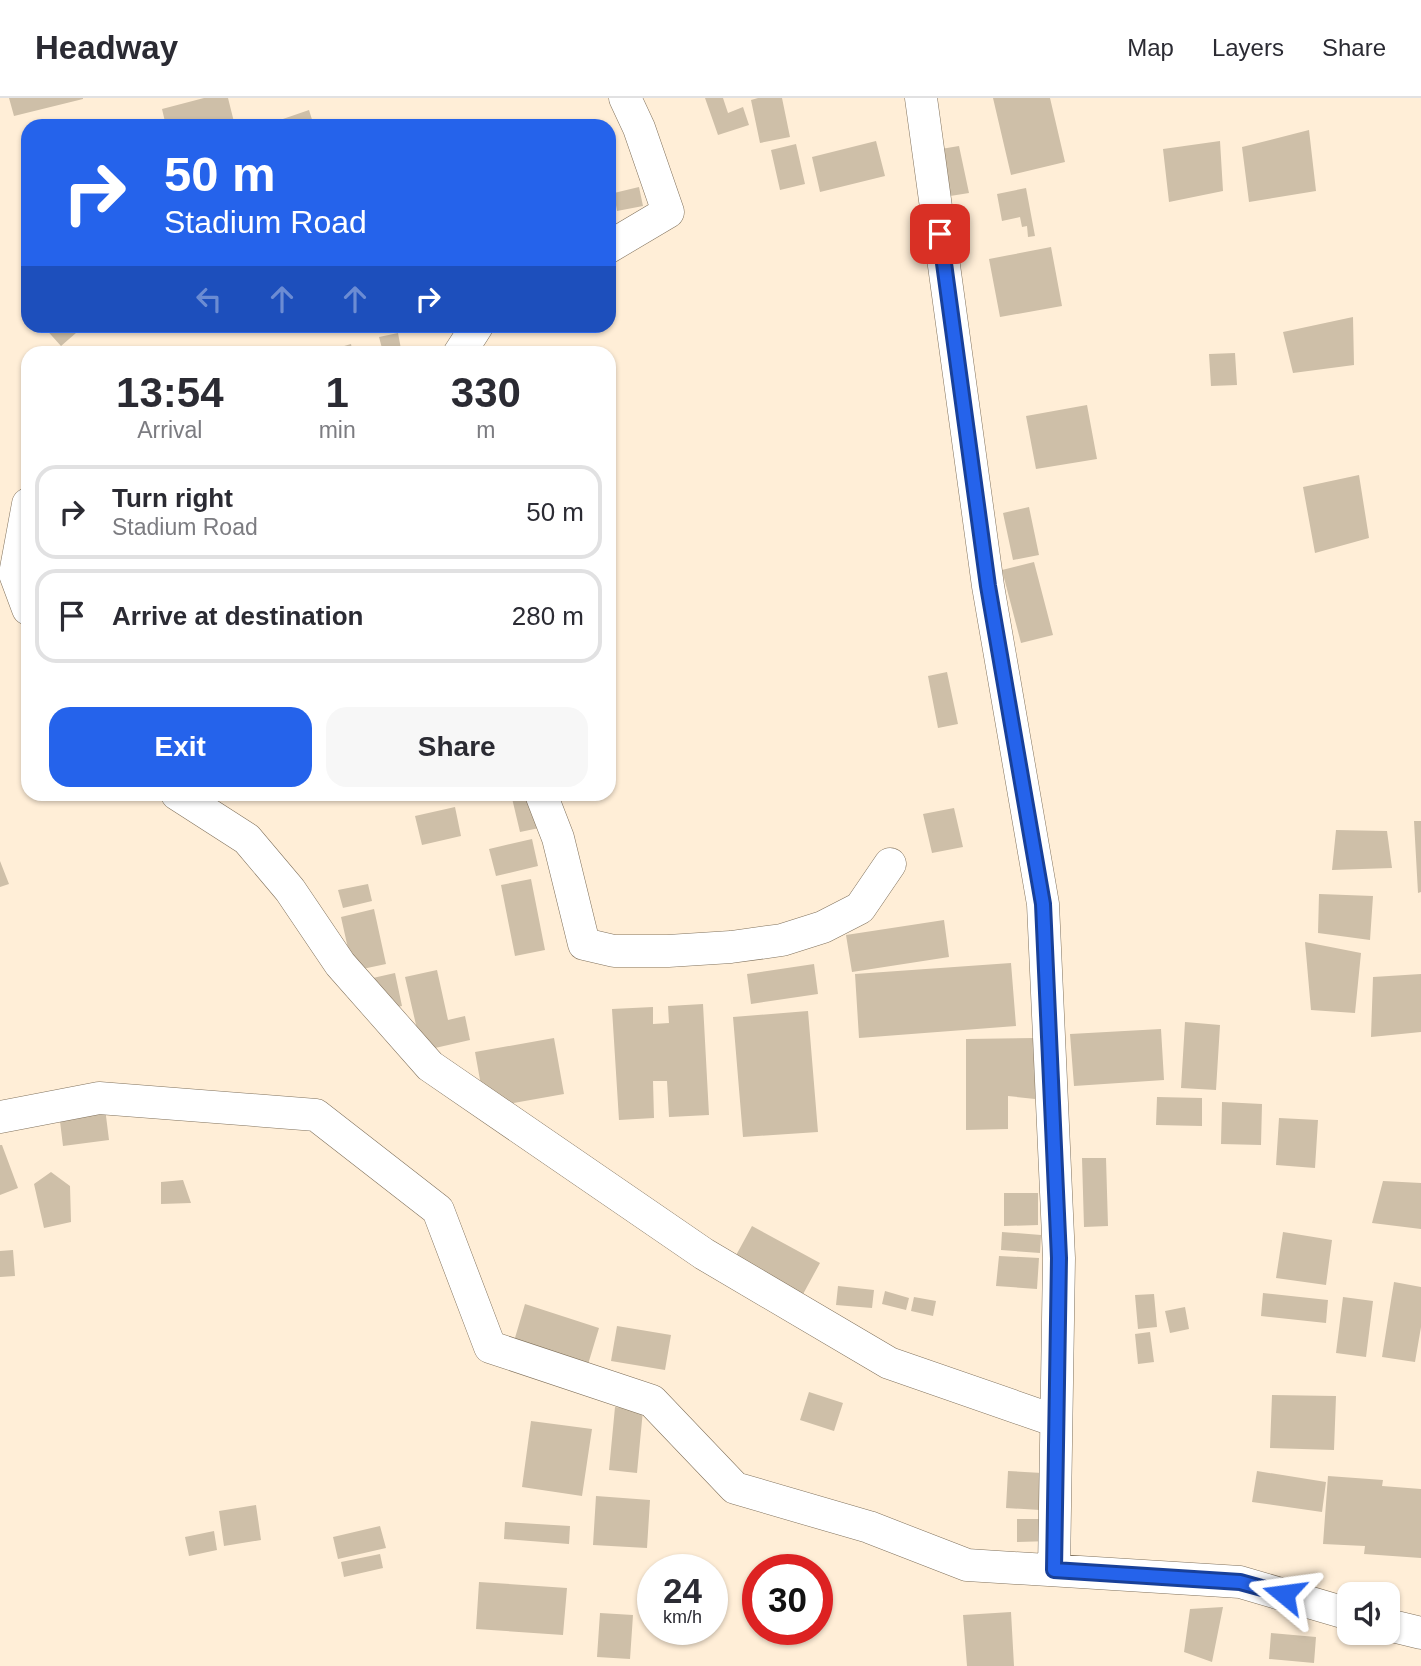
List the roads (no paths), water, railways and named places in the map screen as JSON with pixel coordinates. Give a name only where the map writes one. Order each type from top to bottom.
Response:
[{"type":"street","points":[[616,243],[668,212],[639,128],[625,98]]},
{"type":"street","points":[[921,98],[988,586],[1043,904],[1059,1258],[1054,1570]]},
{"type":"street","points":[[21,542],[15,574],[21,590]]},
{"type":"street","points":[[188,801],[247,839],[290,890],[340,964],[430,1066],[704,1254],[889,1363],[1056,1421]]},
{"type":"street","points":[[544,801],[558,838],[584,944],[614,951],[731,947],[782,940],[813,931],[860,908],[890,864]]},
{"type":"street","points":[[0,1118],[99,1098],[316,1115],[438,1210],[490,1347],[652,1401],[735,1489],[869,1527],[967,1566],[1240,1582],[1337,1610]]},
{"type":"street","points":[[1400,1628],[1421,1633]]}]
